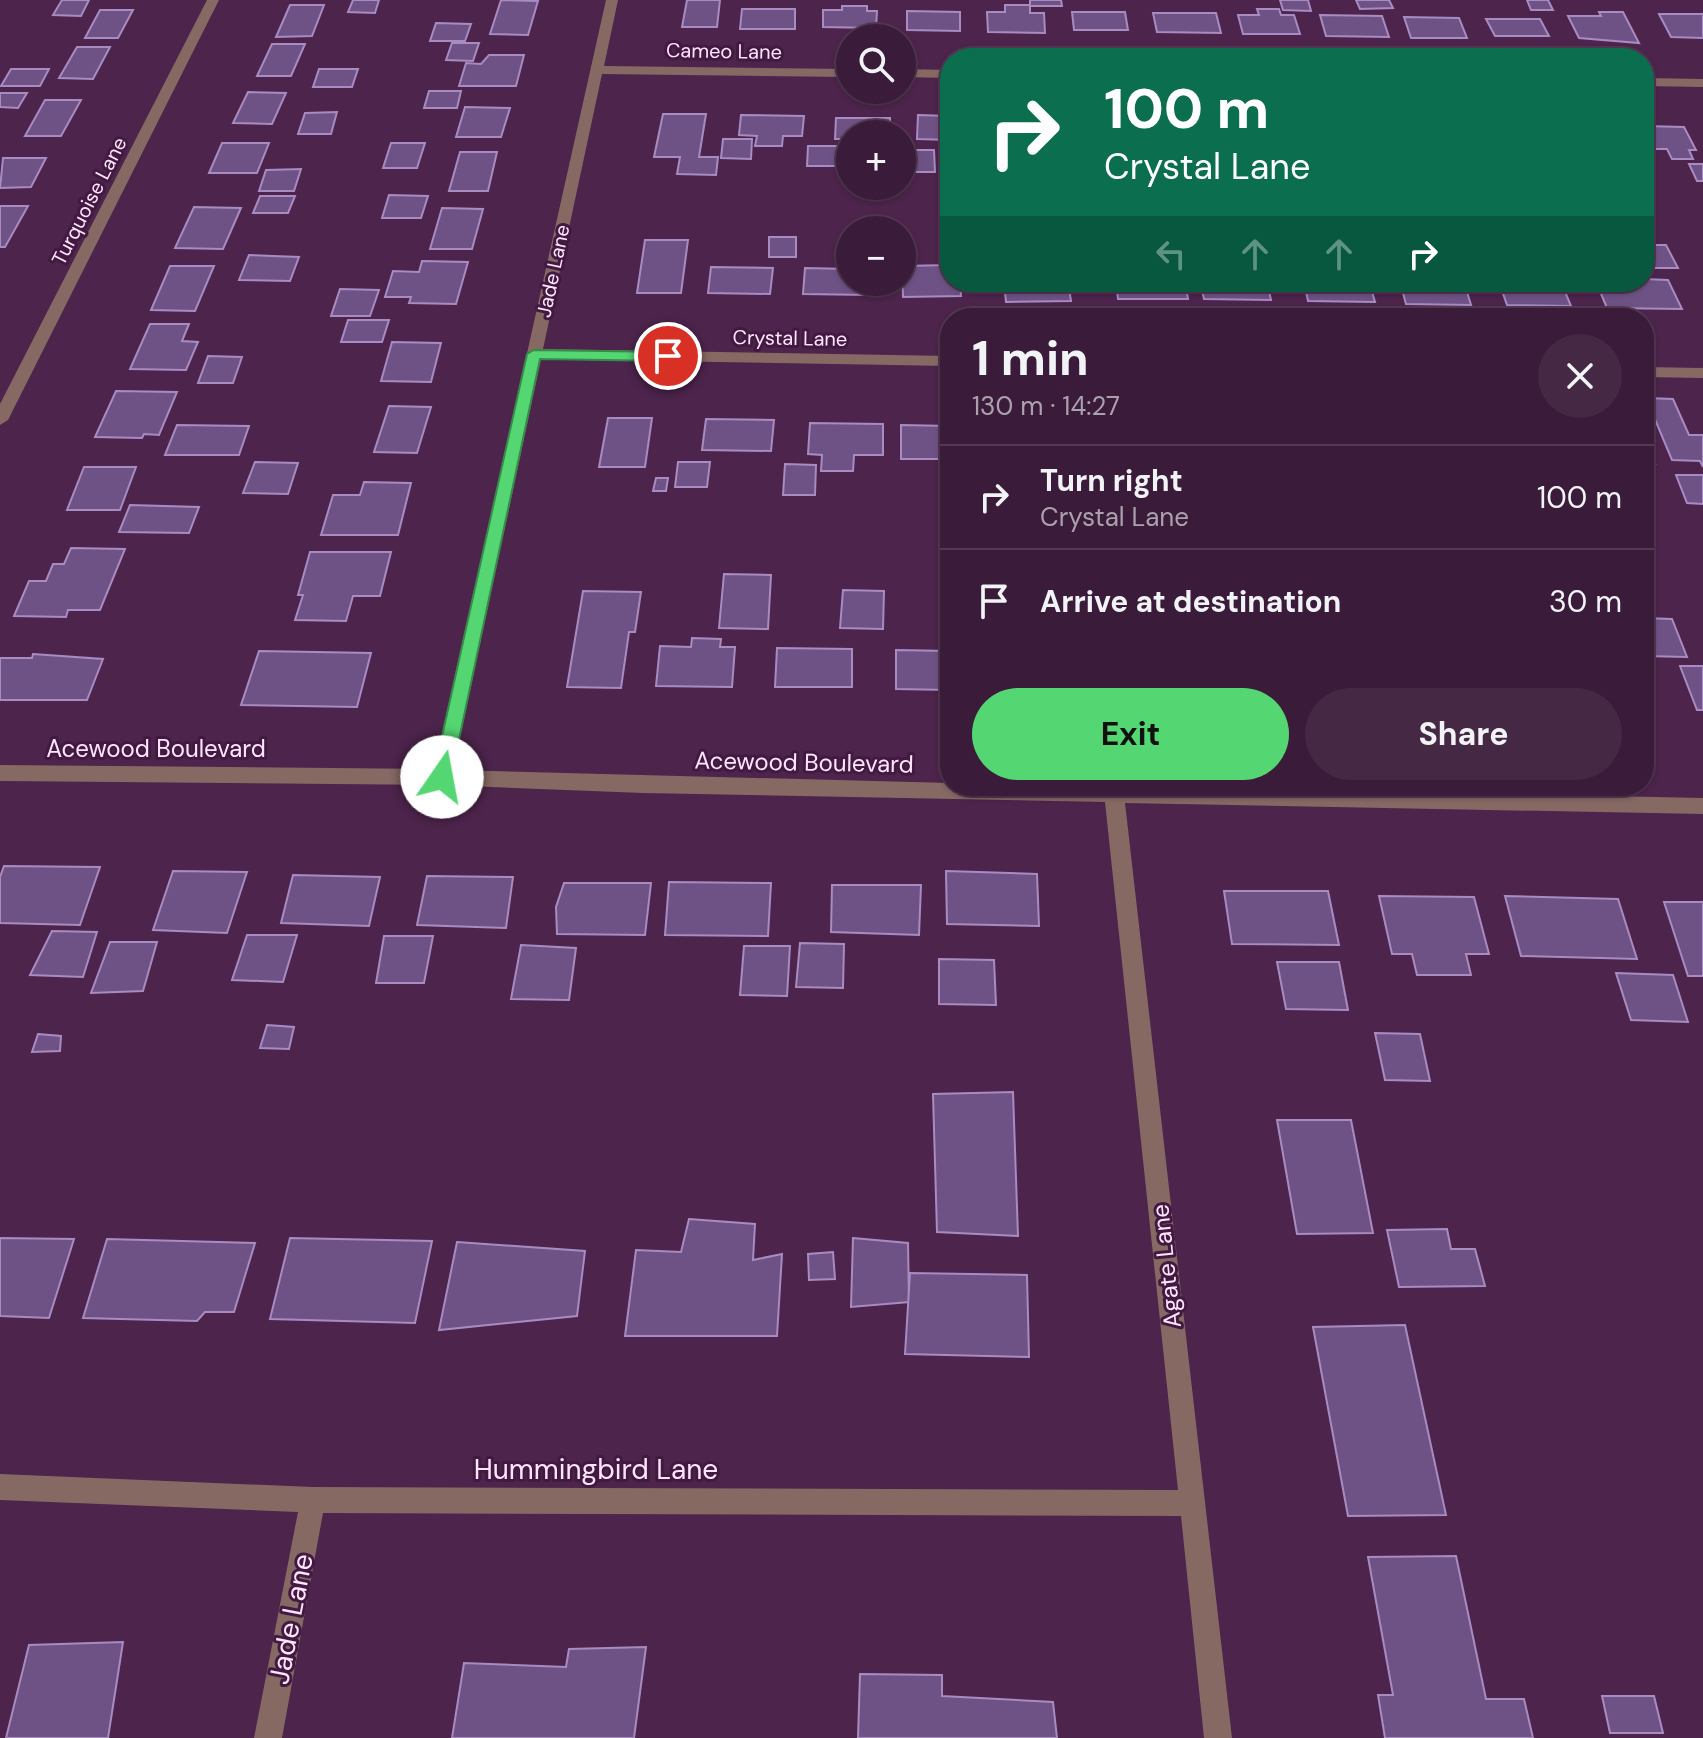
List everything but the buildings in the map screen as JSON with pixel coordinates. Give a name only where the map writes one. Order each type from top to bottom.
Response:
[{"type":"street","name":"Turquoise Lane","points":[[0,420],[213,0]]},
{"type":"street","name":"Jade Lane","points":[[442,777],[612,0]]},
{"type":"street","name":"Cameo Lane","points":[[597,70],[836,73]]},
{"type":"street","points":[[916,73],[940,74]]},
{"type":"street","points":[[1654,82],[1703,83]]},
{"type":"street","name":"Crystal Lane","points":[[534,354],[940,361]]},
{"type":"street","points":[[1654,372],[1703,373]]},
{"type":"street","name":"Acewood Boulevard","points":[[0,773],[442,777],[643,785],[940,791]]},
{"type":"street","name":"Agate Lane","points":[[1114,796],[1218,1738]]},
{"type":"street","name":"Acewood Boulevard","points":[[1212,796],[1703,806]]},
{"type":"street","name":"Hummingbird Lane","points":[[0,1487],[313,1500],[1192,1503]]},
{"type":"street","name":"Jade Lane","points":[[268,1738],[313,1500]]},
{"type":"route","points":[[442,777],[534,354],[668,356]]}]
